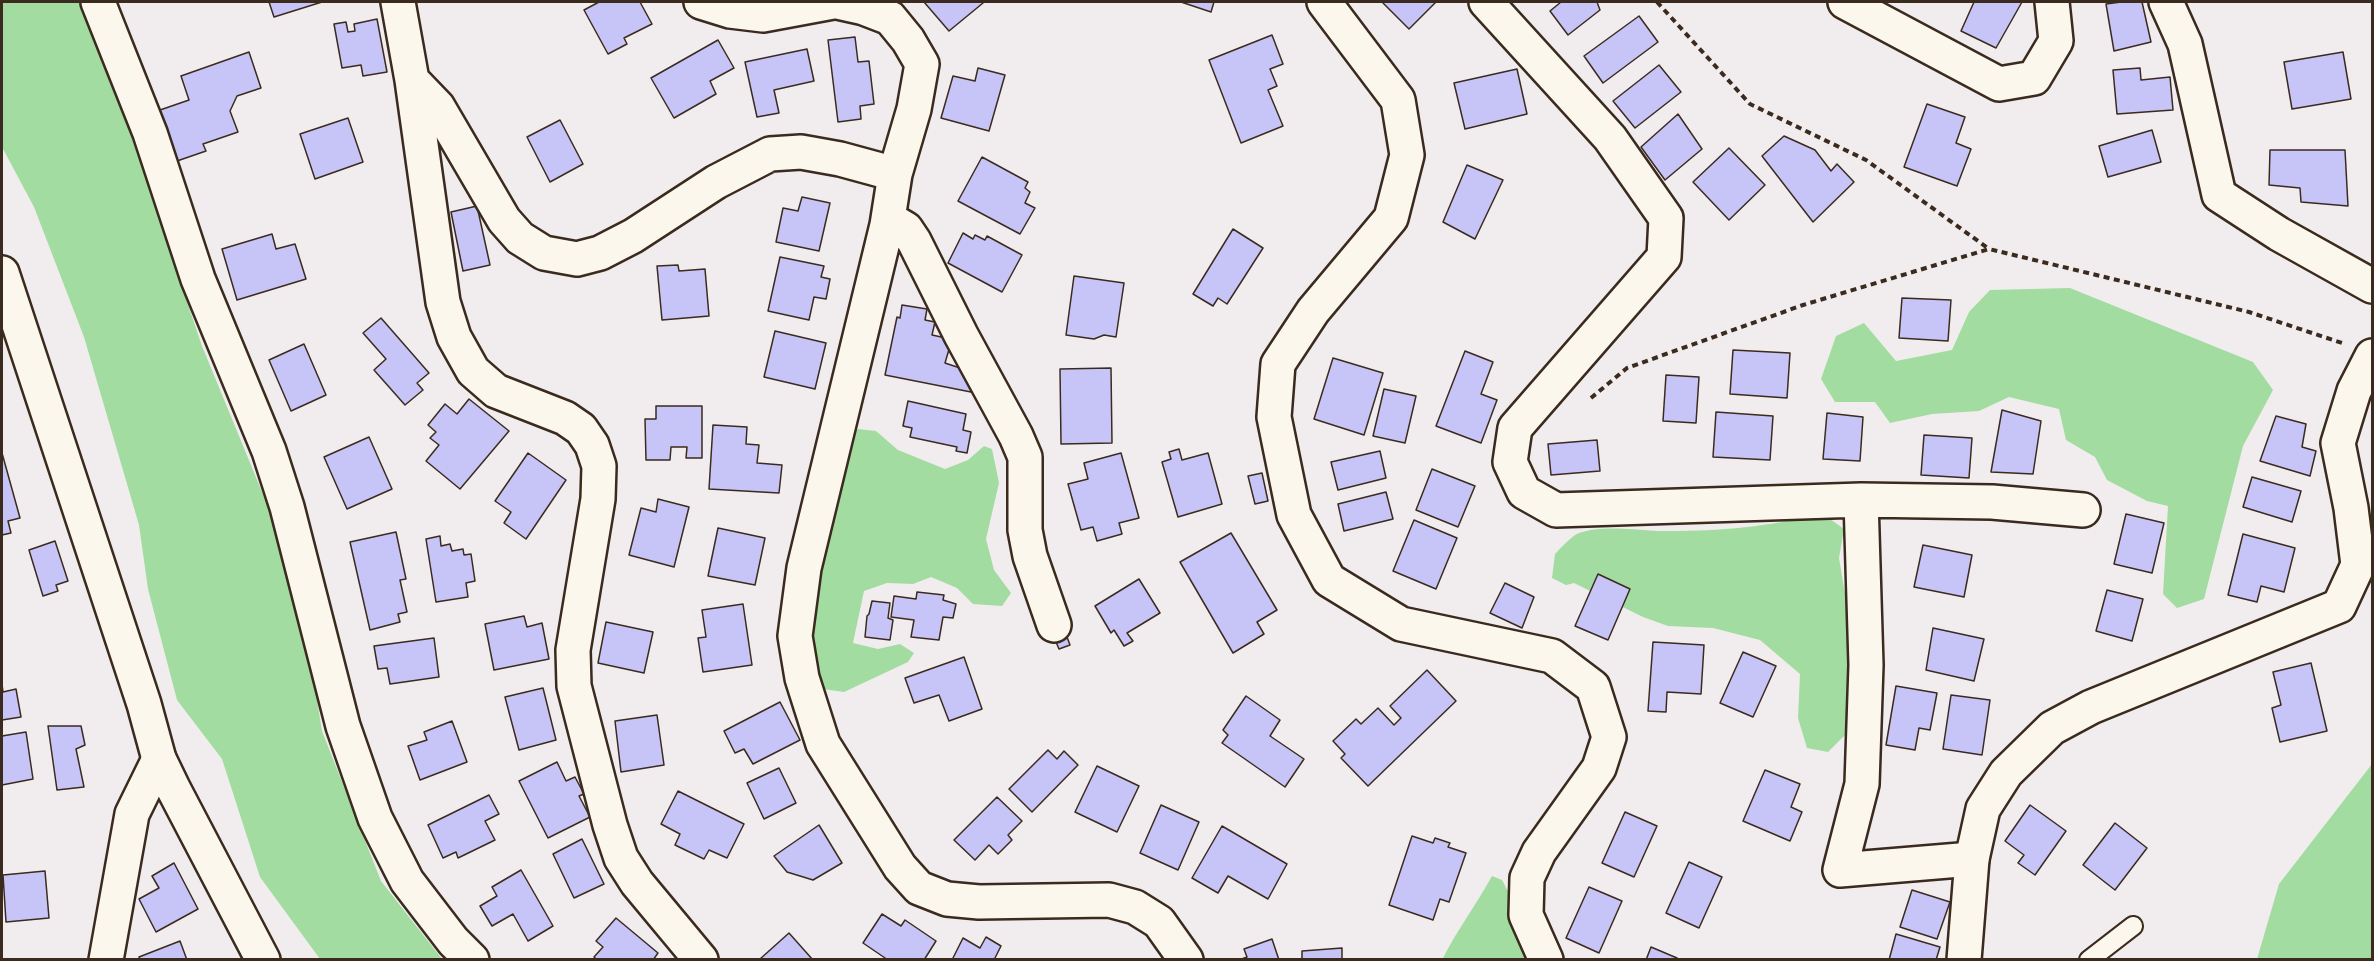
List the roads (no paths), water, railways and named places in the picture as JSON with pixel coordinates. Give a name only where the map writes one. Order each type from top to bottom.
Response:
[{"type":"street","points":[[98,2],[150,133],[198,279],[268,451],[287,507],[343,726],[375,818],[407,881],[453,941],[472,960]]},
{"type":"street","points":[[398,2],[412,80],[438,273],[443,302],[454,338],[473,371],[496,391],[565,418],[581,429],[592,445],[599,466],[598,499],[573,650],[574,686],[610,825],[621,858],[637,883],[701,960]]},
{"type":"street","points":[[701,2],[730,11],[763,15],[835,2],[864,8],[890,18],[908,40],[922,64],[914,109],[895,174],[889,219],[802,580],[795,636],[802,678],[823,744],[900,867],[919,888],[947,899],[980,902],[1109,900],[1135,907],[1159,922],[1186,960]]},
{"type":"street","points":[[1324,2],[1398,100],[1407,155],[1391,218],[1313,311],[1278,364],[1274,417],[1294,515],[1329,580],[1401,624],[1552,656],[1593,687],[1609,737],[1599,768],[1539,852],[1527,878],[1526,915],[1546,960]]},
{"type":"street","points":[[1486,2],[1610,138],[1666,218],[1664,257],[1515,428],[1510,462],[1524,492],[1556,510],[1861,500],[1992,502],[2083,510]]},
{"type":"street","points":[[1845,2],[1999,84],[2034,78],[2056,41],[2052,2]]},
{"type":"street","points":[[2166,2],[2185,44],[2219,195],[2279,234],[2373,286]]},
{"type":"street","points":[[412,80],[438,107],[504,220],[520,238],[544,253],[577,259],[600,253],[633,236],[716,182],[770,154],[801,152],[840,159],[895,174]]},
{"type":"street","points":[[889,219],[906,229],[914,240],[961,335],[1016,436],[1024,457],[1025,530],[1030,556],[1054,625]]},
{"type":"street","points":[[2,273],[144,704],[159,759],[263,960]]},
{"type":"street","points":[[1964,960],[1972,859],[1983,809],[2006,773],[2052,728],[2091,707],[2339,606],[2358,565],[2351,508],[2338,443],[2354,391],[2372,357]]},
{"type":"street","points":[[1861,500],[1866,665],[1862,784],[1840,870],[1972,859]]},
{"type":"street","points":[[106,960],[132,814],[159,759]]},
{"type":"lane","points":[[2089,960],[2133,926]]}]
